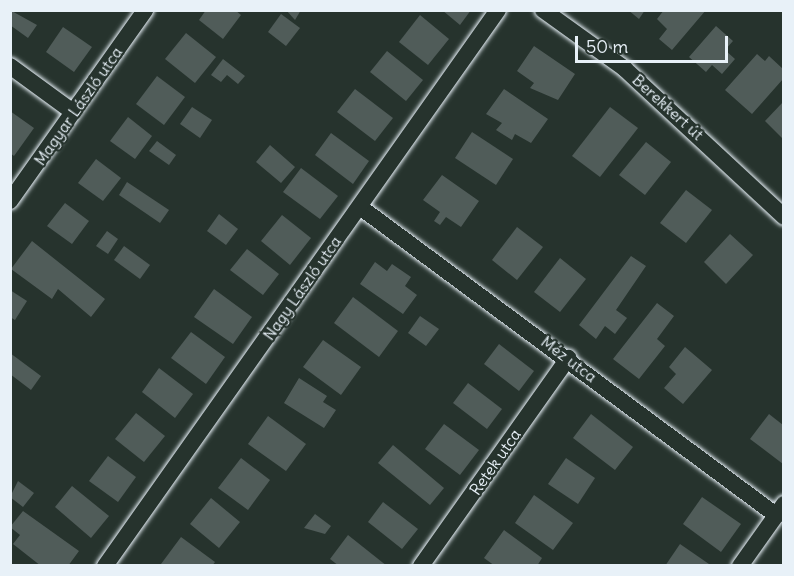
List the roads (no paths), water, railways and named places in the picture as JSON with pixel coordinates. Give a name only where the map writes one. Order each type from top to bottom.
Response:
[{"type":"street","name":"Magyar László utca","points":[[10,201],[145,10]]},
{"type":"street","name":"Nagy László utca","points":[[105,566],[498,10]]},
{"type":"street","name":"Berekkert út","points":[[543,10],[625,69],[783,216]]},
{"type":"street","points":[[10,66],[73,112]]},
{"type":"street","name":"Méz utca","points":[[360,207],[780,509]]},
{"type":"street","name":"Retek utca","points":[[421,566],[568,358]]},
{"type":"street","points":[[740,566],[780,509]]}]
